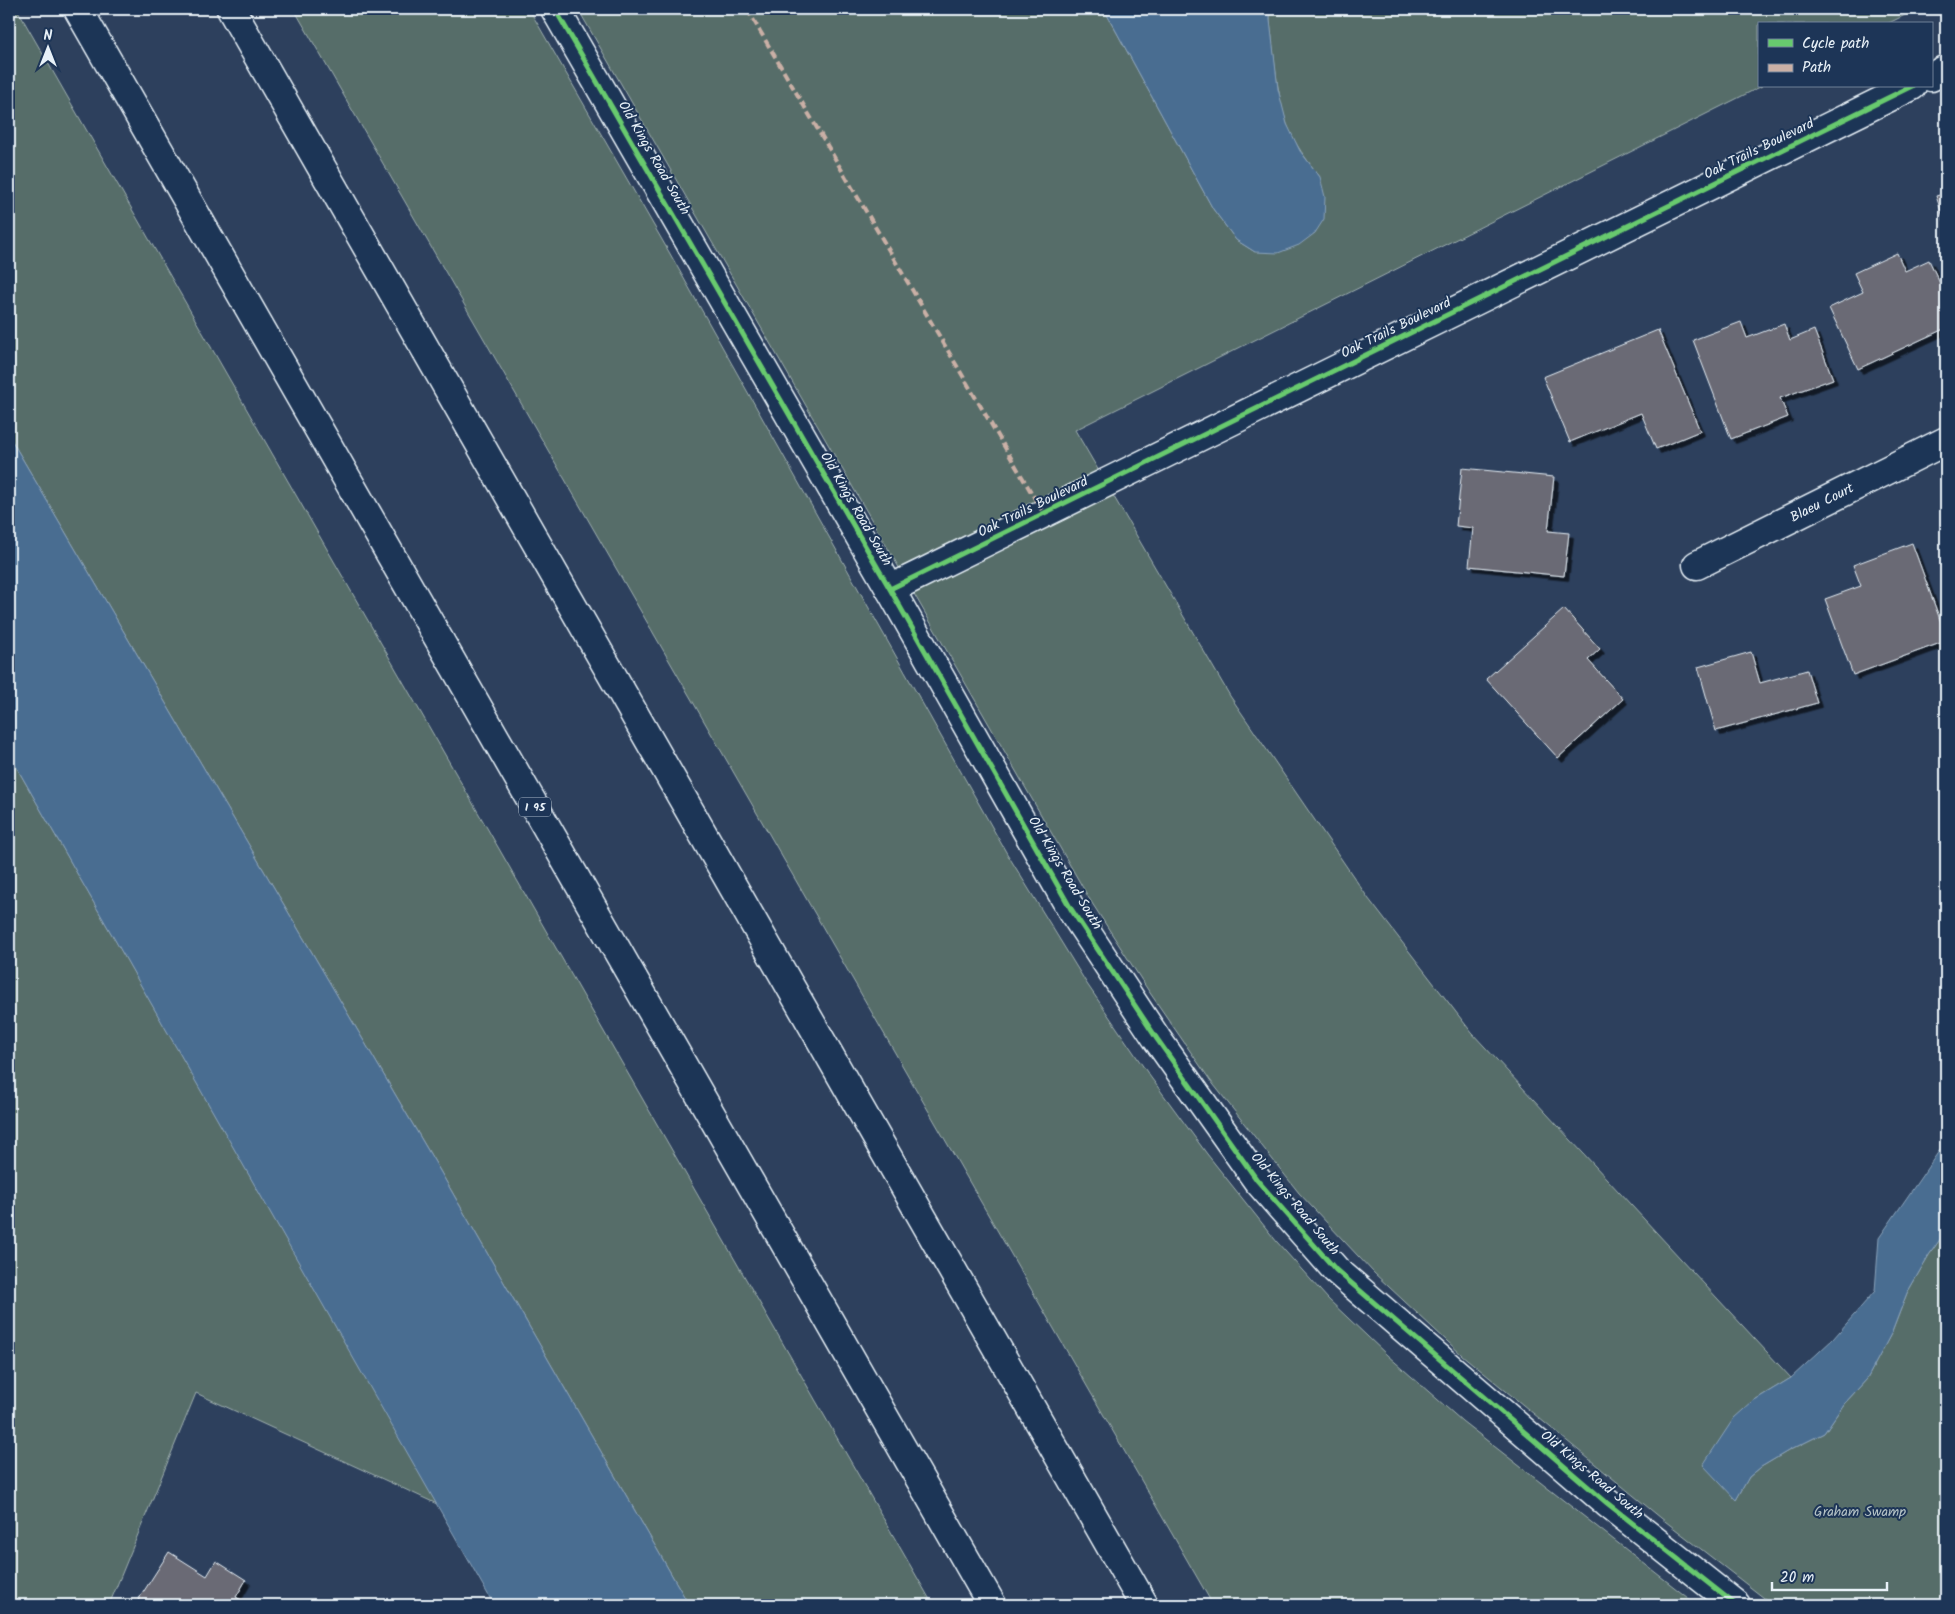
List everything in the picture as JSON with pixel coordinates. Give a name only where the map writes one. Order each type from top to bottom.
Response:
[{"type":"main road","name":"I 95","points":[[78,9],[992,1605]]},
{"type":"main road","points":[[231,9],[1144,1605]]},
{"type":"main road","name":"Old Kings Road South","points":[[555,9],[890,589],[1071,909],[1157,1039],[1257,1180],[1336,1270],[1606,1503],[1736,1605]]},
{"type":"main road","points":[[1932,76],[1946,69]]},
{"type":"main road","name":"Oak Trails Boulevard","points":[[890,589],[1908,88]]},
{"type":"main road","name":"Blaeu Court","points":[[1697,565],[1946,441]]},
{"type":"green space","points":[[9,9],[17,9],[933,1605],[689,1605],[436,1164],[9,436]]},
{"type":"green space","points":[[294,9],[529,9],[669,252],[1006,852],[1087,984],[1149,1075],[1207,1154],[1277,1242],[1328,1299],[1387,1355],[1462,1421],[1697,1605],[1213,1605]]},
{"type":"green space","name":"Graham Swamp","points":[[578,9],[1104,9],[1213,209],[1236,240],[1255,252],[1320,177],[1293,138],[1283,111],[1276,73],[1270,9],[1917,9],[1891,22],[1758,22],[1758,88],[1075,430],[1230,696],[1368,898],[1472,1033],[1791,1378],[1753,1401],[1736,1500],[1749,1477],[1761,1467],[1824,1433],[1844,1404],[1867,1379],[1892,1332],[1907,1293],[1929,1255],[1946,1231],[1946,1605],[1773,1605],[1661,1518],[1462,1355],[1374,1273],[1299,1193],[1210,1080],[1148,990],[1090,900]]},
{"type":"green space","points":[[9,754],[437,1504],[196,1393],[109,1605],[9,1605]]},
{"type":"water","points":[[1104,9],[1270,9],[1278,89],[1287,124],[1300,151],[1320,177],[1325,197],[1324,219],[1315,233],[1299,245],[1278,253],[1255,252],[1236,240],[1213,209]]},
{"type":"water","points":[[9,436],[436,1164],[689,1605],[494,1605],[9,754]]},
{"type":"water","points":[[1946,1141],[1946,1231],[1929,1255],[1907,1293],[1892,1332],[1867,1379],[1844,1404],[1824,1433],[1761,1467],[1749,1477],[1736,1500],[1703,1465],[1734,1418],[1753,1401],[1791,1378],[1833,1339],[1875,1291],[1879,1238]]},
{"type":"building","points":[[1946,193],[1946,226],[1936,196]]},
{"type":"building","points":[[1897,253],[1905,271],[1929,260],[1946,296],[1946,328],[1858,369],[1829,308],[1863,292],[1854,273]]},
{"type":"building","points":[[1741,322],[1747,338],[1784,324],[1790,340],[1814,330],[1833,379],[1780,398],[1788,417],[1731,439],[1693,340]]},
{"type":"building","points":[[1658,330],[1700,431],[1656,449],[1641,413],[1570,442],[1543,377]]},
{"type":"building","points":[[1462,468],[1554,477],[1548,531],[1569,533],[1564,576],[1469,566],[1473,528],[1456,526]]},
{"type":"building","points":[[1912,543],[1946,636],[1946,641],[1853,675],[1825,599],[1861,586],[1853,565]]},
{"type":"building","points":[[1564,609],[1600,649],[1588,660],[1623,699],[1558,758],[1486,679]]},
{"type":"building","points":[[1751,652],[1760,683],[1807,670],[1817,703],[1716,731],[1698,667]]},
{"type":"building","points":[[169,1552],[207,1576],[216,1561],[246,1580],[236,1597],[249,1605],[135,1605]]},
{"type":"marked path","points":[[747,9],[1044,514]]},
{"type":"cycle path","points":[[555,9],[890,589],[1071,909],[1157,1039],[1257,1180],[1336,1270],[1607,1503],[1736,1605]]},
{"type":"cycle path","points":[[890,589],[1908,88]]}]
